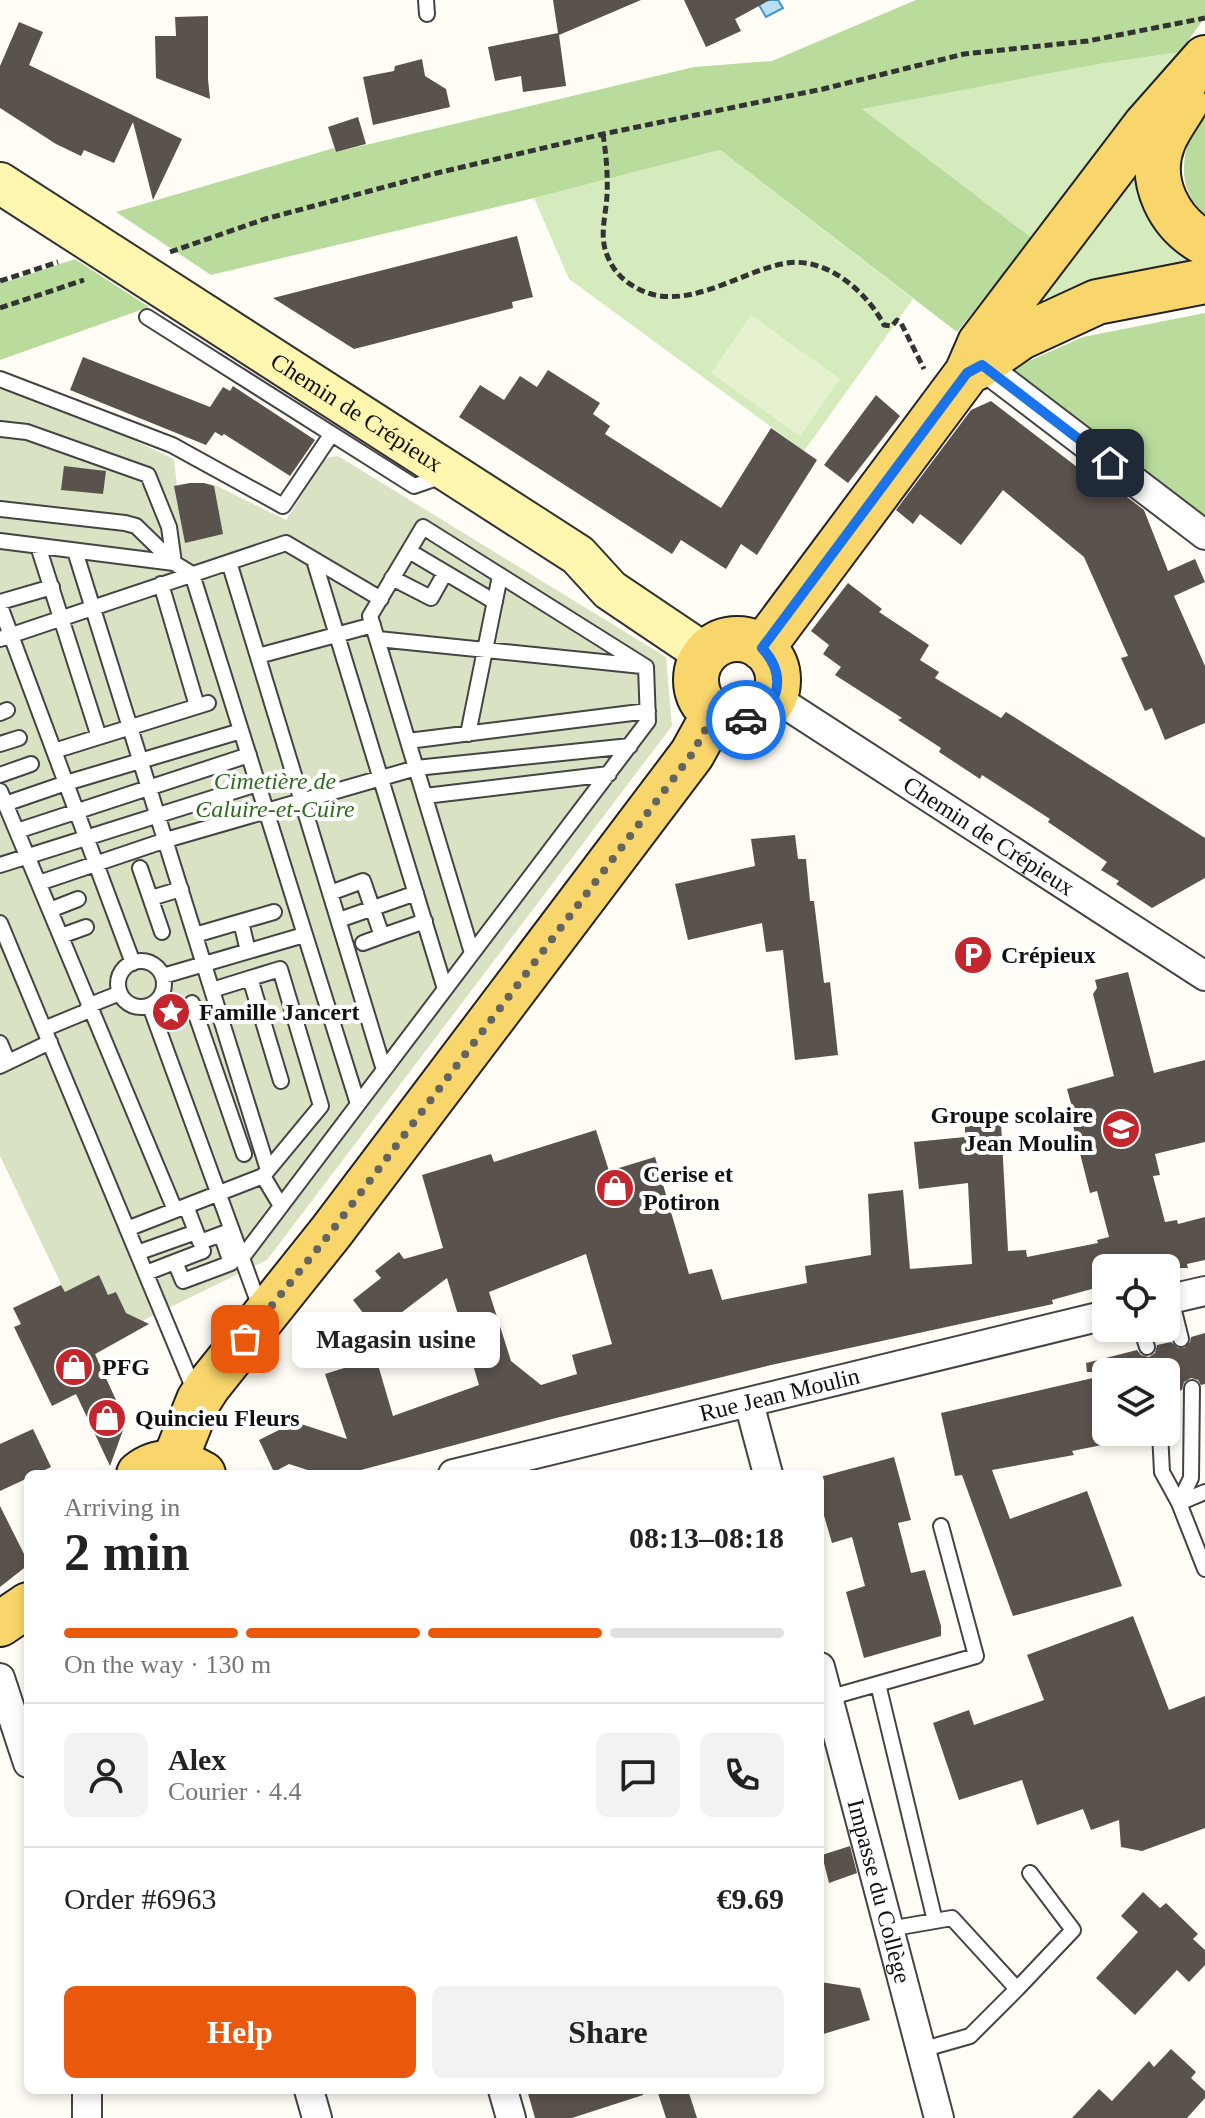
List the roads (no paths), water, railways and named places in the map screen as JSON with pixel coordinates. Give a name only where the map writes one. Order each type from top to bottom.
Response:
[{"type":"main road","points":[[966,379],[980,343],[1145,126],[1201,38]]},
{"type":"main road","points":[[1205,71],[1162,143],[1158,169],[1161,192],[1171,215],[1189,235],[1205,243]]},
{"type":"main road","points":[[762,648],[966,379],[1021,337],[1097,302],[1205,281]]},
{"type":"main road","points":[[726,640],[751,642],[762,648],[777,670],[778,684],[774,697],[759,715],[748,719],[736,721],[714,714],[704,704],[696,679],[705,654],[726,640]]},
{"type":"main road","points":[[172,1470],[199,1400],[331,1232],[692,754],[714,714]]},
{"type":"street","name":"Chemin de Crépieux","points":[[0,183],[578,555],[610,590],[705,654]]},
{"type":"street","points":[[966,379],[1205,535]]},
{"type":"street","name":"Chemin de Crépieux","points":[[774,697],[1205,976]]},
{"type":"street","points":[[1180,1297],[1205,1291]]},
{"type":"street","name":"Rue Jean Moulin","points":[[470,1470],[1092,1318]]},
{"type":"street","points":[[749,1403],[767,1470]]},
{"type":"street","points":[[0,1678],[24,1751]]},
{"type":"street","name":"Impasse du Collège","points":[[824,1682],[939,2118]]},
{"type":"street","points":[[87,2094],[87,2118]]},
{"type":"street","points":[[504,2094],[511,2118]]},
{"type":"lane","points":[[147,317],[414,486],[451,473]]},
{"type":"lane","points":[[0,379],[172,445],[283,506],[331,435]]},
{"type":"lane","points":[[0,429],[27,432],[148,475],[169,527],[174,563]]},
{"type":"lane","points":[[0,509],[136,526],[174,563],[192,574],[358,1104]]},
{"type":"lane","points":[[472,953],[370,616],[423,527],[646,667]]},
{"type":"lane","points":[[0,541],[174,563]]},
{"type":"lane","points":[[5,637],[286,543],[381,599]]},
{"type":"lane","points":[[38,546],[99,737]]},
{"type":"lane","points":[[75,551],[228,1040],[266,1173],[281,1206]]},
{"type":"lane","points":[[409,551],[495,602]]},
{"type":"lane","points":[[314,560],[445,989]]},
{"type":"lane","points":[[229,562],[384,1070]]},
{"type":"lane","points":[[392,578],[431,598],[445,573]]},
{"type":"lane","points":[[468,734],[500,576]]},
{"type":"lane","points":[[54,751],[202,704],[161,584]]},
{"type":"lane","points":[[52,587],[0,604],[5,637],[54,751],[133,963]]},
{"type":"lane","points":[[258,656],[338,634],[376,632],[485,650],[646,667]]},
{"type":"lane","points":[[241,1259],[648,721],[646,667]]},
{"type":"lane","points":[[408,741],[648,711]]},
{"type":"lane","points":[[210,1271],[200,1242],[181,1208],[90,1005],[3,797],[66,783],[241,731]]},
{"type":"lane","points":[[0,744],[19,738]]},
{"type":"lane","points":[[39,883],[166,840],[381,776],[416,768],[630,746]]},
{"type":"lane","points":[[17,831],[249,755]]},
{"type":"lane","points":[[0,775],[31,764]]},
{"type":"lane","points":[[425,796],[609,774]]},
{"type":"lane","points":[[0,865],[257,784]]},
{"type":"lane","points":[[140,868],[162,932]]},
{"type":"lane","points":[[330,893],[363,881],[382,936]]},
{"type":"lane","points":[[151,898],[181,889]]},
{"type":"lane","points":[[339,920],[416,893]]},
{"type":"lane","points":[[50,910],[78,899]]},
{"type":"lane","points":[[195,935],[274,912]]},
{"type":"lane","points":[[363,943],[425,921]]},
{"type":"lane","points":[[241,922],[248,951]]},
{"type":"lane","points":[[0,923],[199,1400]]},
{"type":"lane","points":[[61,936],[86,927]]},
{"type":"lane","points":[[163,976],[304,935]]},
{"type":"lane","points":[[147,962],[163,976],[161,997],[150,1006],[135,1007],[120,993],[118,986],[122,972],[133,963],[147,962]]},
{"type":"lane","points":[[127,1229],[266,1173],[321,1106],[280,969],[212,990]]},
{"type":"lane","points":[[250,978],[281,1081]]},
{"type":"lane","points":[[0,1043],[4,1064],[85,1012],[90,1005],[120,993]]},
{"type":"lane","points":[[192,1003],[244,1154]]},
{"type":"lane","points":[[150,1006],[217,1193],[231,1263],[183,1281],[175,1262]]},
{"type":"lane","points":[[207,1047],[228,1040]]},
{"type":"lane","points":[[226,1233],[241,1259],[263,1315]]},
{"type":"lane","points":[[137,1253],[200,1242],[226,1233]]},
{"type":"lane","points":[[146,1273],[175,1262],[200,1242]]},
{"type":"lane","points":[[1145,1342],[1147,1347]]},
{"type":"lane","points":[[1179,1503],[1191,1478],[1192,1388]]},
{"type":"lane","points":[[1161,1446],[1162,1472],[1179,1503],[1205,1569]]},
{"type":"lane","points":[[1179,1503],[1205,1492]]},
{"type":"lane","points":[[828,1698],[976,1656],[941,1526]]},
{"type":"lane","points":[[878,1684],[935,1921]]},
{"type":"lane","points":[[921,2050],[970,2036],[1073,1930],[1030,1873]]},
{"type":"lane","points":[[889,1929],[952,1918],[1017,1989]]},
{"type":"water","points":[[756,0],[778,0],[783,8],[766,17]]},
{"type":"place","name":"Crépieux","points":[[973,955]]},
{"type":"place","name":"Famille Jancert","points":[[171,1012]]},
{"type":"place","name":"Groupe scolaire Jean Moulin","points":[[1121,1129]]},
{"type":"place","name":"Cerise et Potiron","points":[[615,1188]]},
{"type":"place","name":"Magasin usine","points":[[245,1339]]},
{"type":"place","name":"PFG","points":[[74,1367]]},
{"type":"place","name":"Quincieu Fleurs","points":[[107,1418]]},
{"type":"park label","name":"Cimetière de Caluire-et-Cuire","points":[[275,795]]}]
